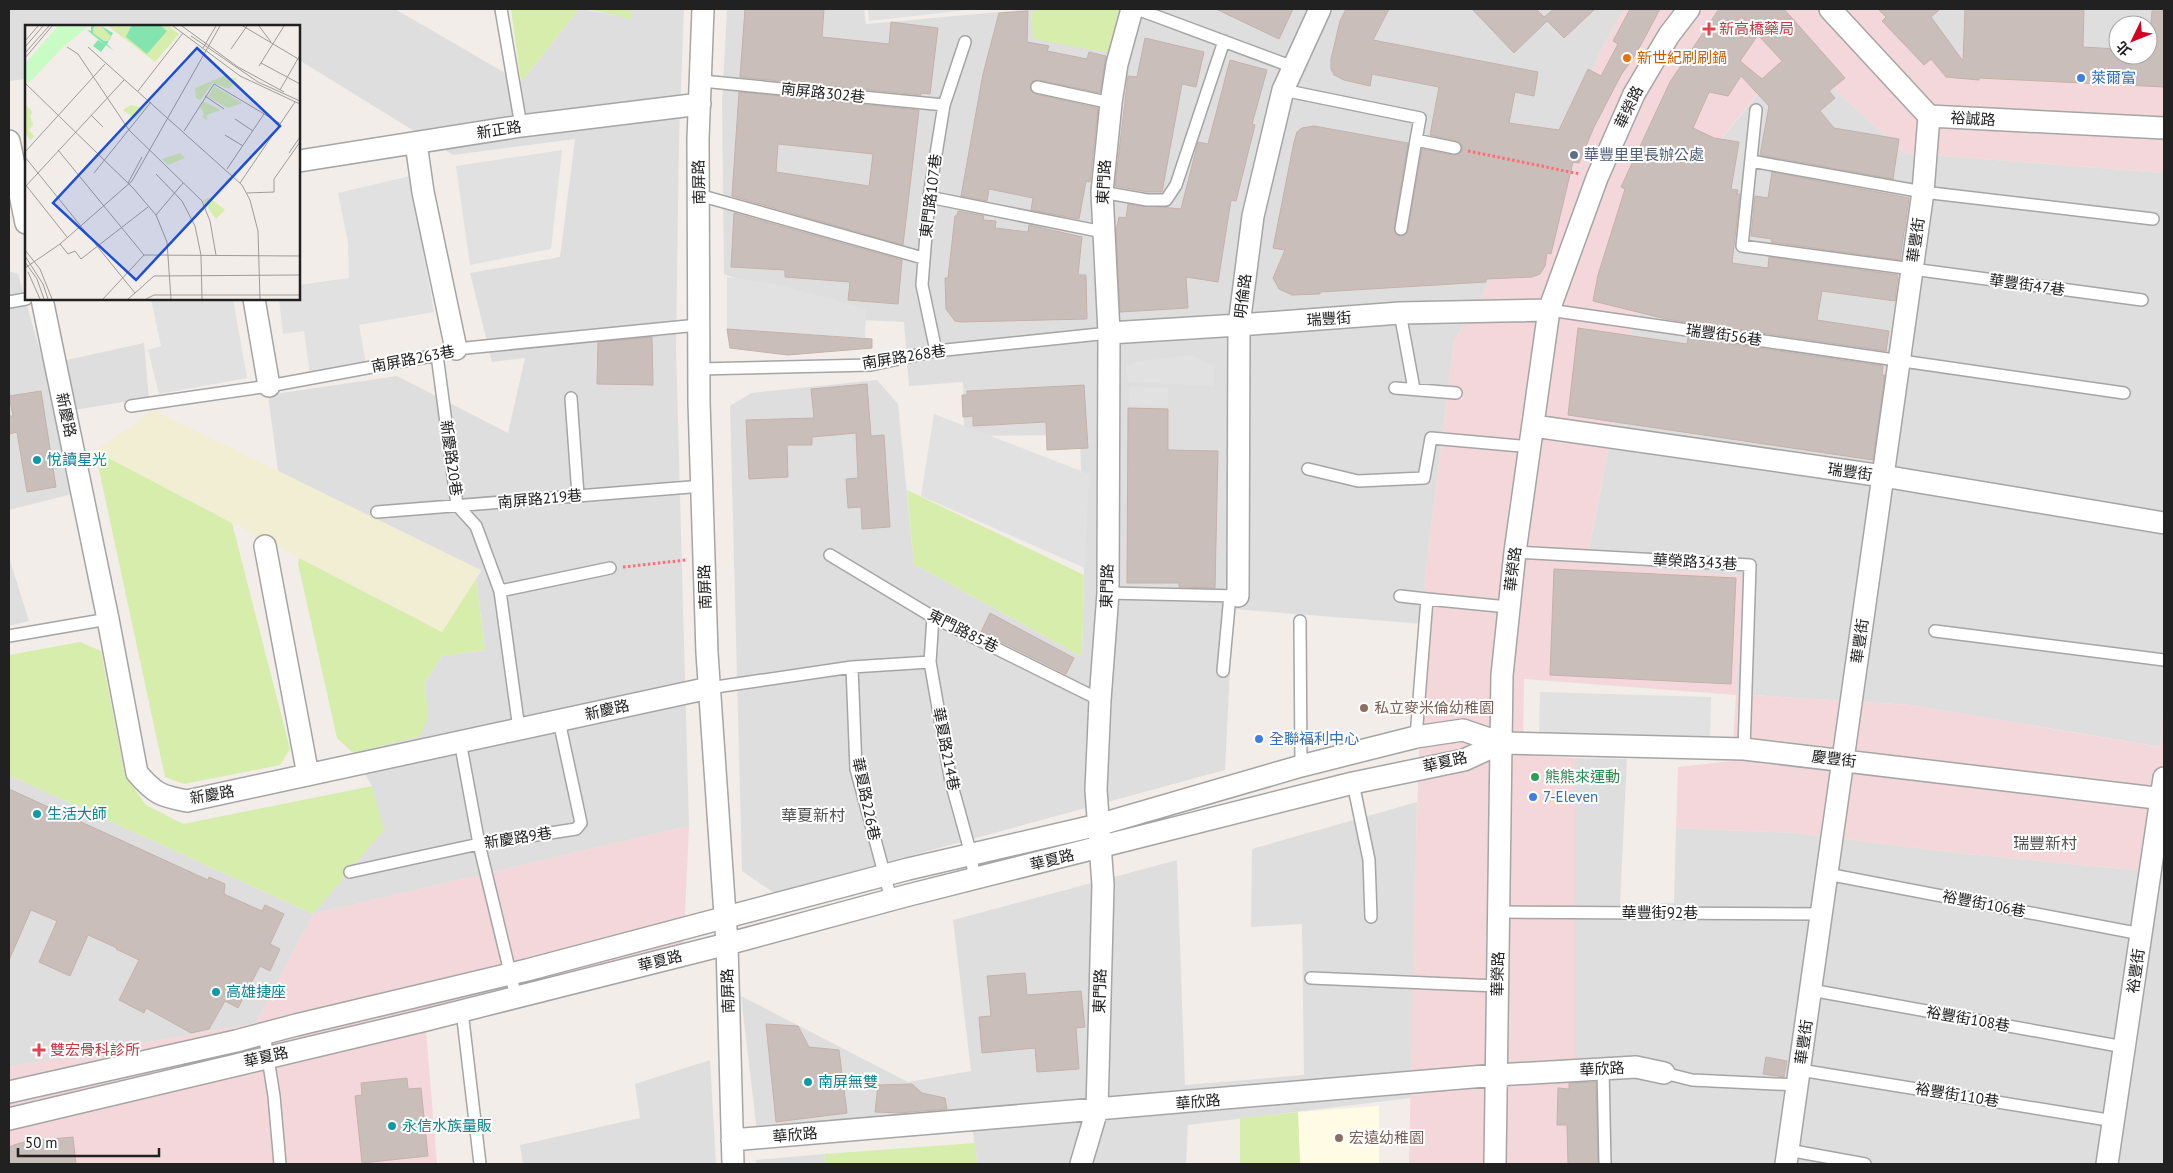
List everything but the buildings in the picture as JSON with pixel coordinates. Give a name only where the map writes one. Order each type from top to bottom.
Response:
[{"type":"street","name":"南屏路","points":[[704,9],[700,104],[699,369],[709,688],[727,944],[733,1164]]},
{"type":"street","name":"東門路","points":[[1081,1164],[1097,1110],[1103,885],[1096,790],[1108,593],[1108,332],[1102,192],[1117,64],[1132,9]]},
{"type":"street","name":"明倫路","points":[[1234,596],[1239,325],[1253,216],[1283,90],[1320,9]]},
{"type":"street","name":"華榮路","points":[[1495,1164],[1502,675],[1515,552],[1549,310],[1597,178],[1634,94],[1669,35],[1689,9]]},
{"type":"street","name":"裕誠路","points":[[1830,9],[1929,116],[2164,128]]},
{"type":"street","name":"新正路","points":[[300,161],[521,126],[700,104]]},
{"type":"street","name":"華豐街","points":[[1787,1157],[1923,192],[1929,116]]},
{"type":"street","points":[[9,141],[25,212]]},
{"type":"street","points":[[416,143],[447,352]]},
{"type":"street","name":"新慶路","points":[[42,300],[108,619],[137,773],[150,789],[163,796],[187,801],[709,688]]},
{"type":"street","points":[[254,300],[269,386]]},
{"type":"street","name":"瑞豐街","points":[[1108,332],[1239,325],[1400,313],[1549,310]]},
{"type":"street","name":"瑞豐街","points":[[1532,437],[1883,476],[2164,523]]},
{"type":"street","points":[[265,546],[308,775]]},
{"type":"street","name":"華夏路","points":[[9,1092],[236,1041],[510,973],[970,854],[1098,825],[1301,766],[1416,737],[1463,730],[1501,743]]},
{"type":"street","name":"慶豐街","points":[[1501,743],[1744,749],[2163,792]]},
{"type":"street","name":"華夏路","points":[[9,1119],[462,1011],[727,944],[891,899],[1353,783],[1464,760],[1501,743]]},
{"type":"street","name":"裕豐街","points":[[2107,1164],[2163,792]]},
{"type":"street","name":"華欣路","points":[[732,1140],[1496,1075],[1636,1067],[1664,1073]]},
{"type":"lane","points":[[501,9],[521,126]]},
{"type":"lane","points":[[1137,9],[1293,67]]},
{"type":"lane","points":[[1102,192],[1147,200],[1166,200],[1176,186],[1224,41]]},
{"type":"lane","name":"東門路107巷","points":[[936,351],[922,285],[923,258],[929,197],[944,105],[965,42]]},
{"type":"lane","name":"南屏路302巷","points":[[702,81],[944,105]]},
{"type":"lane","points":[[1037,87],[1111,103]]},
{"type":"lane","points":[[1283,90],[1420,118],[1400,229]]},
{"type":"lane","points":[[1756,110],[1750,161],[1923,192],[2153,219]]},
{"type":"lane","points":[[1416,140],[1455,148]]},
{"type":"lane","name":"華豐街47巷","points":[[1750,161],[1742,246],[2142,300]]},
{"type":"lane","points":[[700,195],[923,258]]},
{"type":"lane","points":[[929,197],[1103,232]]},
{"type":"lane","points":[[9,302],[25,299]]},
{"type":"lane","name":"瑞豐街56巷","points":[[1549,310],[2124,393]]},
{"type":"lane","points":[[1400,313],[1414,389]]},
{"type":"lane","name":"南屏路263巷","points":[[131,406],[269,386],[447,352],[698,325]]},
{"type":"lane","name":"南屏路268巷","points":[[699,369],[871,365],[936,351],[1108,332]]},
{"type":"lane","name":"新慶路20巷","points":[[447,352],[457,505],[476,526],[500,591],[518,729]]},
{"type":"lane","points":[[1395,388],[1456,393]]},
{"type":"lane","points":[[571,398],[578,496]]},
{"type":"lane","points":[[1308,469],[1358,481],[1424,478],[1431,438],[1532,437]]},
{"type":"lane","name":"南屏路219巷","points":[[377,512],[703,486]]},
{"type":"lane","name":"華榮路343巷","points":[[1515,552],[1750,565],[1744,749]]},
{"type":"lane","name":"東門路85巷","points":[[830,555],[933,616],[1100,700]]},
{"type":"lane","points":[[500,591],[610,568]]},
{"type":"lane","points":[[1108,593],[1234,596],[1223,671]]},
{"type":"lane","points":[[1400,596],[1508,607]]},
{"type":"lane","points":[[1416,737],[1427,599]]},
{"type":"lane","name":"華夏路214巷","points":[[933,616],[930,662],[951,782],[975,879]]},
{"type":"lane","points":[[9,636],[108,619]]},
{"type":"lane","points":[[1300,621],[1301,766]]},
{"type":"lane","points":[[1935,631],[2164,660]]},
{"type":"lane","points":[[709,688],[852,667],[930,662]]},
{"type":"lane","name":"華夏路226巷","points":[[852,667],[856,769],[891,899]]},
{"type":"lane","name":"新慶路9巷","points":[[350,872],[479,844],[576,829],[581,823],[559,721]]},
{"type":"lane","points":[[460,741],[479,844],[516,997]]},
{"type":"lane","points":[[1353,783],[1369,860],[1371,917]]},
{"type":"lane","name":"裕豐街106巷","points":[[1827,874],[2141,934]]},
{"type":"lane","name":"華豐街92巷","points":[[1498,912],[1822,914]]},
{"type":"lane","points":[[1311,978],[1497,986]]},
{"type":"lane","name":"裕豐街108巷","points":[[1811,990],[2124,1047]]},
{"type":"lane","points":[[462,1011],[480,1164]]},
{"type":"lane","points":[[264,1033],[280,1164]]},
{"type":"lane","points":[[1603,1068],[1605,1164]]},
{"type":"lane","name":"裕豐街110巷","points":[[1664,1073],[1692,1080],[1799,1078],[2114,1121]]},
{"type":"lane","points":[[1787,1157],[1865,1164]]},
{"type":"path","points":[[1455,148],[1597,178]]},
{"type":"path","points":[[610,568],[704,558]]},
{"type":"shaded area","points":[[9,9],[395,9],[521,82],[579,9],[632,18],[632,9],[684,9],[679,141],[676,348],[689,826],[313,914],[372,786],[353,753],[419,736],[425,682],[442,656],[485,650],[476,579],[481,571],[278,471],[268,395],[397,376],[508,433],[525,358],[492,362],[470,273],[560,257],[575,139],[453,155],[300,61],[300,25],[25,25],[25,79],[9,81]]},
{"type":"shaded area","points":[[727,9],[864,9],[866,24],[1031,9],[1034,39],[1123,9],[1624,9],[1601,50],[1531,215],[1454,341],[1425,577],[1424,624],[1233,609],[1225,770],[774,893],[742,871],[730,406],[751,393],[877,380],[898,404],[914,564],[1082,657],[1084,575],[1080,435],[964,436],[963,382],[909,386],[904,322],[843,319],[724,274],[722,102]]},
{"type":"shaded area","points":[[868,9],[976,9],[869,21]]},
{"type":"shaded area","points":[[1624,9],[1918,9],[1955,52],[2108,62],[2108,65],[2164,65],[2164,173],[1905,153],[1835,90],[1795,48],[1681,188],[1674,202],[1631,334],[1586,563],[1744,576],[1736,694],[1911,705],[2160,747],[2164,717],[2164,873],[1958,853],[1797,833],[1676,828],[1678,767],[1732,761],[1736,695],[1524,679],[1523,755],[1575,758],[1575,1164],[1409,1164],[1415,875],[1425,577],[1454,341],[1531,215],[1601,50]]},
{"type":"shaded area","points":[[1918,9],[2164,9],[2164,61],[2158,61],[2158,15],[2108,15],[2108,58],[2008,52],[1954,52]]},
{"type":"shaded area","points":[[1796,48],[1835,90],[1905,153],[2164,173],[2164,717],[2161,747],[1911,705],[1736,694],[1744,576],[1586,564],[1631,334],[1674,202],[1681,188]]},
{"type":"shaded area","points":[[562,150],[551,249],[470,265],[456,166]]},
{"type":"shaded area","points":[[410,176],[434,312],[359,325],[366,364],[310,375],[304,331],[283,334],[279,300],[300,300],[300,285],[349,278],[348,243],[338,193]]},
{"type":"shaded area","points":[[9,271],[18,274],[44,365],[144,343],[149,398],[55,413],[72,494],[9,510]]},
{"type":"shaded area","points":[[727,277],[780,285],[866,309],[865,338],[727,329]]},
{"type":"shaded area","points":[[151,300],[233,300],[247,378],[159,394],[148,350],[161,346]]},
{"type":"shaded area","points":[[1192,355],[1214,366],[1214,386],[1128,382],[1126,367],[1133,362]]},
{"type":"shaded area","points":[[1129,387],[1168,388],[1168,406],[1129,405]]},
{"type":"shaded area","points":[[153,410],[481,570],[442,632],[95,451]]},
{"type":"shaded area","points":[[934,414],[1089,474],[1085,568],[921,496]]},
{"type":"shaded area","points":[[9,557],[29,621],[9,626]]},
{"type":"shaded area","points":[[1540,692],[1711,697],[1710,739],[1539,734]]},
{"type":"shaded area","points":[[1575,758],[1627,759],[1620,904],[1674,903],[1676,828],[1797,833],[1958,853],[2164,873],[2164,1164],[1575,1164]]},
{"type":"shaded area","points":[[9,775],[313,914],[256,1023],[9,1067]]},
{"type":"shaded area","points":[[1417,802],[1411,1098],[1188,1125],[1186,1164],[977,1164],[970,1108],[757,1132],[741,996],[908,1082],[971,1071],[953,920],[1177,860],[1185,1085],[1304,1075],[1302,924],[1251,927],[1252,849]]},
{"type":"shaded area","points":[[689,826],[683,958],[426,1031],[437,1164],[9,1164],[9,1067],[256,1023],[313,914]]},
{"type":"shaded area","points":[[710,1060],[716,1164],[523,1164],[520,1145],[640,1118],[635,1084]]},
{"type":"shaded area","name":"宏遠幼稚園","points":[[1379,1106],[1379,1164],[1300,1164],[1298,1112]]},
{"type":"shaded area","points":[[824,1154],[825,1164],[756,1164],[756,1160]]},
{"type":"green space","points":[[511,9],[579,9],[521,82]]},
{"type":"green space","points":[[586,9],[632,9],[632,19]]},
{"type":"green space","points":[[1031,9],[1123,9],[1111,53],[1033,39]]},
{"type":"green space","points":[[95,451],[232,523],[290,749],[280,765],[184,784],[165,777]]},
{"type":"green space","points":[[907,490],[1084,575],[1082,657],[914,564]]},
{"type":"green space","points":[[299,558],[442,632],[476,579],[485,650],[442,656],[425,682],[428,717],[420,736],[353,753],[337,738],[298,564]]},
{"type":"green space","points":[[80,642],[101,651],[125,776],[146,805],[183,824],[372,786],[384,830],[313,914],[9,775],[9,655]]},
{"type":"green space","points":[[1298,1112],[1300,1164],[1240,1164],[1240,1118]]},
{"type":"green space","points":[[975,1143],[977,1164],[825,1164],[824,1154]]},
{"type":"place","name":"新高橋藥局","points":[[1709,29]]},
{"type":"place","name":"新世紀刷刷鍋","points":[[1627,58]]},
{"type":"place","name":"萊爾富","points":[[2081,78]]},
{"type":"place","name":"華豐里里長辦公處","points":[[1574,155]]},
{"type":"place","name":"悅讀星光","points":[[37,460]]},
{"type":"place","name":"私立麥米倫幼稚園","points":[[1364,708]]},
{"type":"place","name":"全聯福利中心","points":[[1259,739]]},
{"type":"place","name":"熊熊來運動","points":[[1535,777]]},
{"type":"place","name":"7-Eleven","points":[[1533,797]]},
{"type":"place","name":"生活大師","points":[[37,814]]},
{"type":"place","name":"高雄捷座","points":[[216,992]]},
{"type":"place","name":"雙宏骨科診所","points":[[39,1050]]},
{"type":"place","name":"南屏無雙","points":[[808,1082]]},
{"type":"place","name":"永信水族量販","points":[[392,1126]]},
{"type":"place","name":"宏遠幼稚園","points":[[1339,1138]]},
{"type":"district","name":"華夏新村","points":[[813,815]]},
{"type":"district","name":"瑞豐新村","points":[[2045,843]]}]
